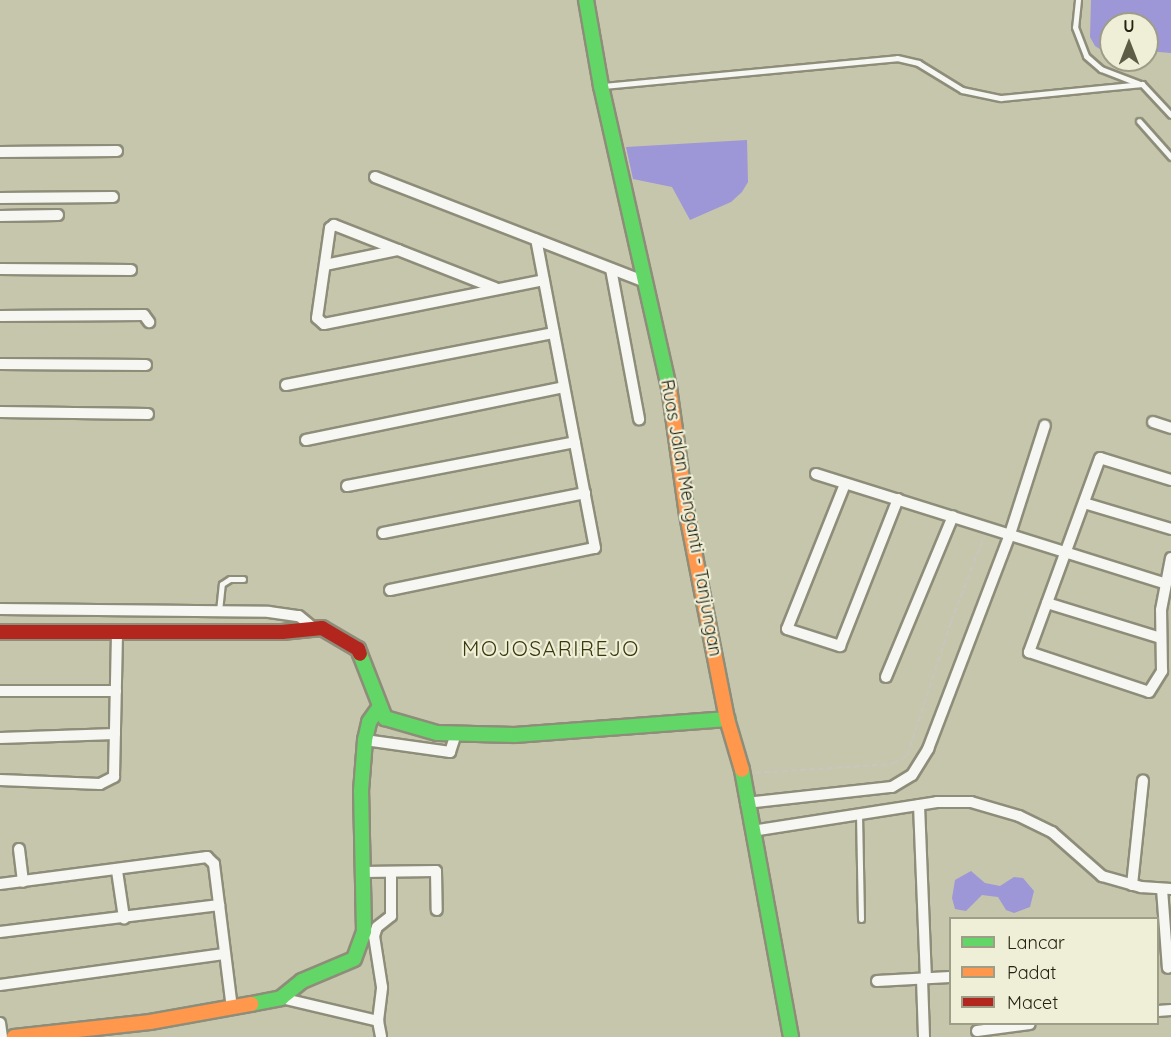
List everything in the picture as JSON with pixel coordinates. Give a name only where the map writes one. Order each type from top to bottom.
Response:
[{"type":"street","name":"Ruas Jalan Menganti - Tanjungan","points":[[586,0],[601,86],[666,377],[687,515],[727,719],[743,773],[746,803],[791,1037]]},
{"type":"street","points":[[0,152],[117,151]]},
{"type":"street","points":[[375,177],[646,282]]},
{"type":"street","points":[[0,198],[113,197]]},
{"type":"street","points":[[0,216],[58,215]]},
{"type":"street","points":[[495,288],[334,225],[330,228],[317,313],[321,324],[544,280]]},
{"type":"street","points":[[390,590],[595,548],[536,240]]},
{"type":"street","points":[[326,265],[398,250]]},
{"type":"street","points":[[0,268],[131,270]]},
{"type":"street","points":[[611,269],[639,419]]},
{"type":"street","points":[[0,316],[144,315],[149,322]]},
{"type":"street","points":[[286,385],[554,333]]},
{"type":"street","points":[[0,364],[146,364]]},
{"type":"street","points":[[306,440],[564,387]]},
{"type":"street","points":[[0,412],[148,414]]},
{"type":"street","points":[[1153,422],[1171,428]]},
{"type":"street","points":[[746,803],[892,787],[912,775],[928,749],[1010,534],[1045,425]]},
{"type":"street","points":[[347,486],[575,442]]},
{"type":"street","points":[[1171,480],[1100,458],[1029,652],[1149,692],[1162,671],[1164,583],[1171,558]]},
{"type":"street","points":[[816,474],[1164,583]]},
{"type":"street","points":[[845,484],[788,629],[840,646],[898,499]]},
{"type":"street","points":[[383,533],[585,493]]},
{"type":"street","points":[[1084,503],[1171,529]]},
{"type":"street","points":[[886,676],[953,516]]},
{"type":"street","points":[[1047,603],[1161,638]]},
{"type":"street","points":[[0,609],[219,611],[298,616],[312,627]]},
{"type":"street","points":[[0,780],[109,781],[114,777],[116,691],[110,632],[103,610]]},
{"type":"street","points":[[0,632],[290,632],[312,627],[333,631],[358,649],[369,669],[378,709],[385,718],[400,725],[456,733],[515,735],[727,719]]},
{"type":"street","points":[[0,691],[116,691]]},
{"type":"street","points":[[281,998],[302,981],[343,967],[359,952],[363,932],[365,740],[369,722],[378,709]]},
{"type":"street","points":[[365,740],[450,752],[456,733]]},
{"type":"street","points":[[0,738],[115,734]]},
{"type":"street","points":[[1132,885],[1143,781]]},
{"type":"street","points":[[752,831],[919,805],[971,802],[1019,816],[1052,832],[1102,876],[1132,885],[1167,889],[1166,968]]},
{"type":"street","points":[[919,805],[924,1037]]},
{"type":"street","points":[[20,849],[24,882]]},
{"type":"street","points":[[0,884],[207,858],[214,864],[231,1008]]},
{"type":"street","points":[[117,871],[124,918]]},
{"type":"street","points":[[363,872],[436,871],[436,910]]},
{"type":"street","points":[[381,1037],[378,1021],[382,987],[374,936],[377,927],[392,916],[391,872]]},
{"type":"street","points":[[0,932],[219,905]]},
{"type":"street","points":[[359,952],[377,956]]},
{"type":"street","points":[[0,985],[224,954]]},
{"type":"street","points":[[877,981],[949,977]]},
{"type":"street","points":[[14,1037],[71,1033],[281,998],[378,1021]]},
{"type":"street","points":[[0,1023],[2,1037]]},
{"type":"street","points":[[977,1031],[1017,1025]]},
{"type":"lane","points":[[1078,0],[1075,27],[1086,56],[1101,69],[1142,84],[1171,115]]},
{"type":"lane","points":[[601,86],[897,58],[918,63],[962,90],[1001,98],[1142,84]]},
{"type":"lane","points":[[1139,121],[1171,157]]},
{"type":"lane","points":[[219,611],[222,584],[230,579],[243,579]]},
{"type":"lane","points":[[859,814],[861,919]]},
{"type":"path","points":[[743,773],[893,764],[907,756],[951,622],[988,527]]},
{"type":"shaded area","points":[[1091,0],[1171,0],[1171,53],[1159,52],[1159,12],[1099,12],[1099,48],[1090,37]]},
{"type":"shaded area","points":[[747,140],[748,182],[742,192],[731,202],[690,220],[672,187],[633,179],[626,147]]},
{"type":"shaded area","points":[[971,871],[985,883],[1000,886],[1014,877],[1023,878],[1034,891],[1030,907],[1014,913],[1006,910],[998,897],[982,895],[966,911],[955,909],[952,898],[955,880]]},
{"type":"traffic: fast","points":[[586,0],[601,86],[669,387]]},
{"type":"traffic: fast","points":[[360,654],[385,718],[437,733],[515,735],[727,719]]},
{"type":"traffic: fast","points":[[251,1004],[281,998],[302,981],[354,959],[364,931],[361,791],[365,740],[369,722],[378,709]]},
{"type":"traffic: fast","points":[[742,770],[791,1037]]},
{"type":"traffic: slow","points":[[669,387],[687,515],[727,719],[742,770]]},
{"type":"traffic: slow","points":[[14,1037],[150,1022],[251,1004]]},
{"type":"traffic: jam","points":[[0,632],[282,632],[322,628],[358,649],[360,654]]},
{"type":"district","name":"MOJOSARIREJO","points":[[551,648]]}]
